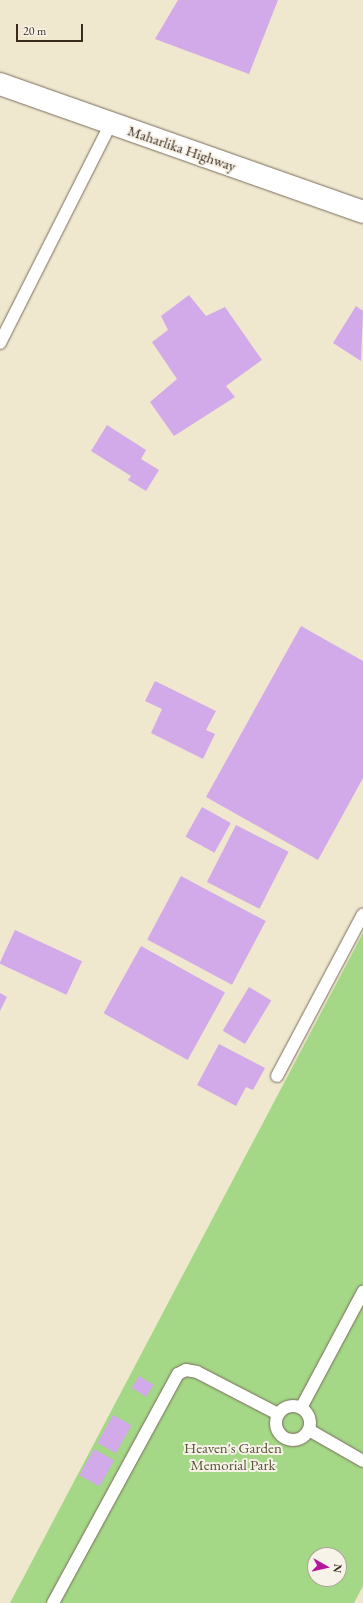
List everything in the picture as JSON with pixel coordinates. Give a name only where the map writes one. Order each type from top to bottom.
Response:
[{"type":"main road","name":"Maharlika Highway","points":[[0,84],[363,212]]},
{"type":"lane","points":[[0,343],[111,123]]},
{"type":"lane","points":[[277,1076],[363,914]]},
{"type":"lane","points":[[301,1408],[363,1292]]},
{"type":"lane","points":[[53,1603],[178,1374],[186,1370],[197,1372],[278,1414]]},
{"type":"lane","points":[[288,1406],[301,1408],[309,1418],[309,1430],[300,1439],[284,1439],[276,1428],[278,1414],[288,1406]]},
{"type":"lane","points":[[309,1430],[363,1461]]},
{"type":"green space","name":"Heaven's Garden Memorial Park","points":[[363,933],[363,1586],[354,1603],[10,1603]]},
{"type":"building","points":[[178,0],[278,0],[249,74],[155,39]]},
{"type":"building","points":[[189,295],[206,316],[225,307],[262,360],[226,386],[235,397],[174,436],[150,402],[177,379],[152,342],[168,330],[161,316]]},
{"type":"building","points":[[356,306],[363,311],[361,361],[333,343]]},
{"type":"building","points":[[107,425],[146,450],[141,459],[159,470],[146,491],[128,480],[131,476],[91,451]]},
{"type":"building","points":[[301,626],[363,661],[363,778],[318,860],[206,797]]},
{"type":"building","points":[[155,681],[216,711],[206,730],[215,734],[203,759],[151,733],[162,709],[145,701]]},
{"type":"building","points":[[202,807],[231,823],[214,853],[186,837]]},
{"type":"building","points":[[236,825],[289,852],[260,909],[207,882]]},
{"type":"building","points":[[181,876],[266,921],[232,985],[147,940]]},
{"type":"building","points":[[15,930],[82,961],[66,995],[0,964]]},
{"type":"building","points":[[141,946],[225,993],[188,1060],[104,1013]]},
{"type":"building","points":[[249,987],[271,1000],[245,1044],[223,1031]]},
{"type":"building","points":[[0,993],[7,997],[0,1011]]},
{"type":"building","points":[[219,1044],[265,1068],[253,1090],[246,1087],[236,1106],[197,1085]]},
{"type":"building","points":[[139,1376],[154,1385],[146,1397],[132,1388]]},
{"type":"building","points":[[113,1415],[131,1425],[116,1453],[97,1443]]},
{"type":"building","points":[[94,1449],[114,1460],[100,1486],[79,1475]]}]
